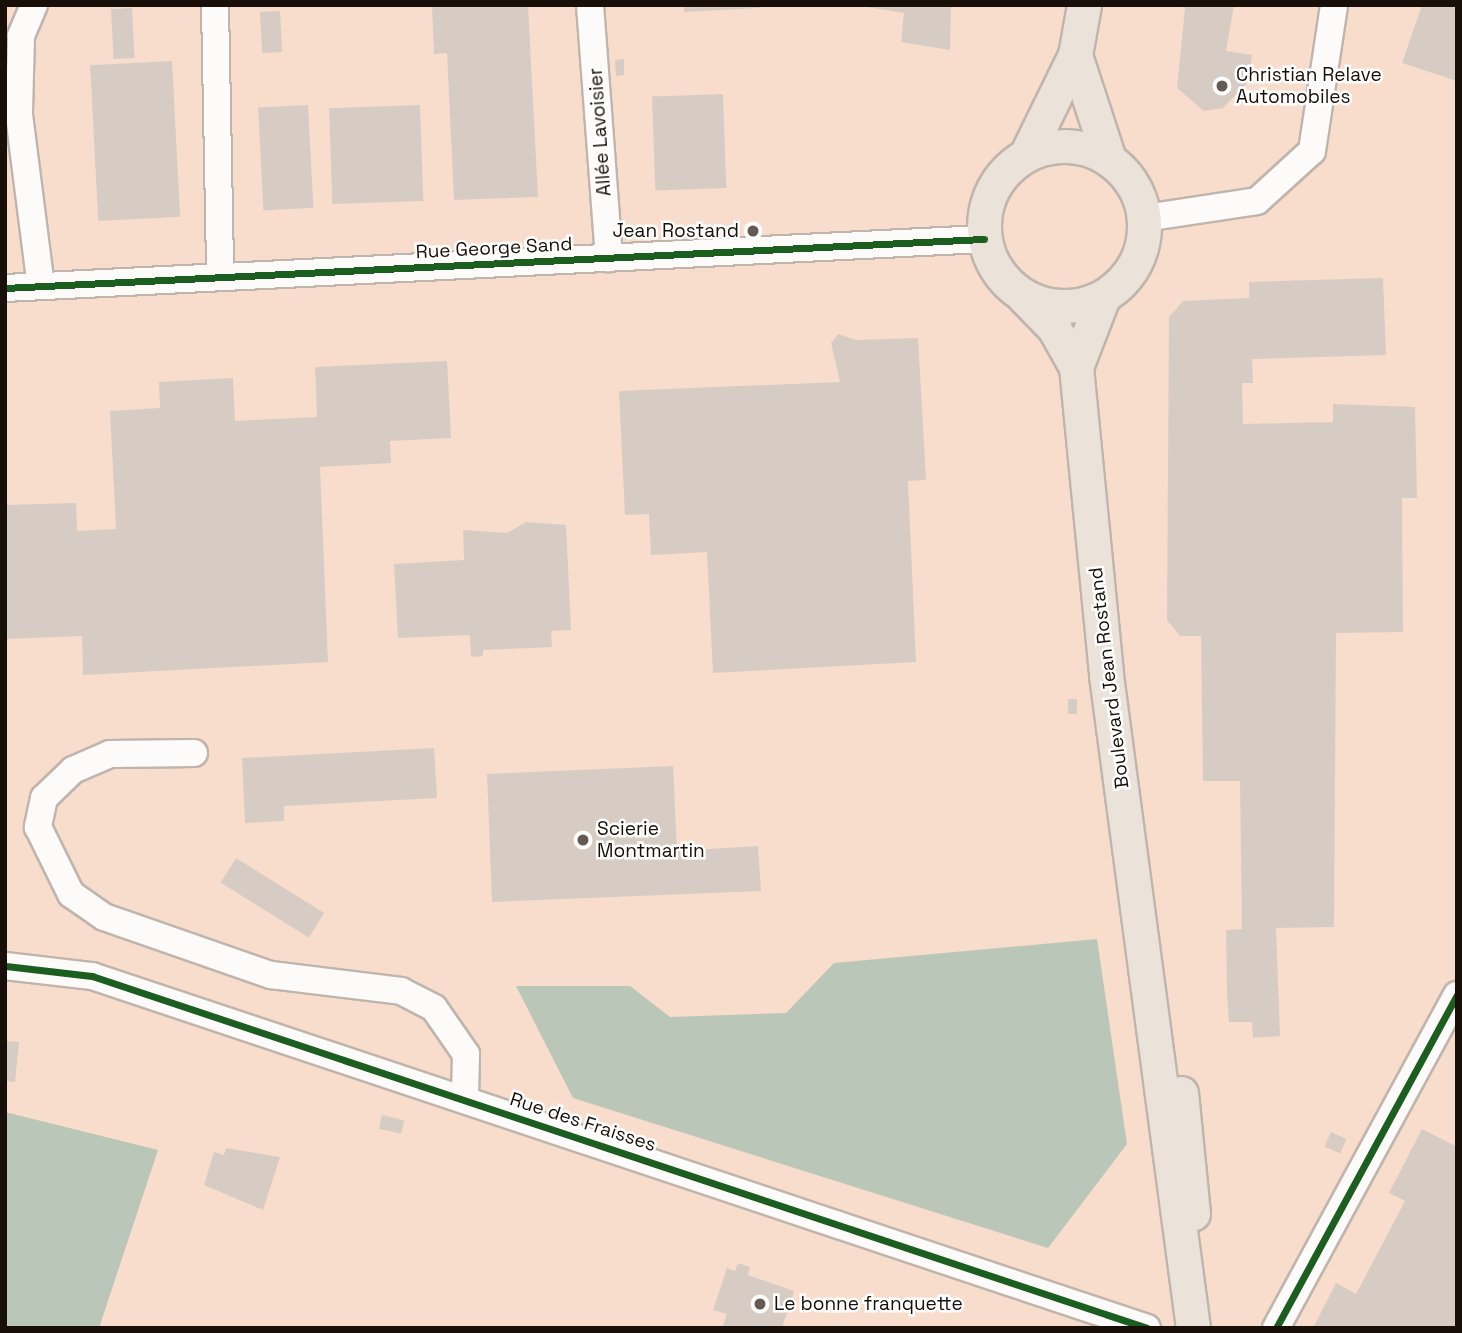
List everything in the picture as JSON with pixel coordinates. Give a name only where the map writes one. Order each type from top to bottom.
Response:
[{"type":"main road","points":[[1076,367],[1054,328],[998,271],[984,239],[992,191],[1026,155],[1075,55],[1084,5]]},
{"type":"main road","points":[[1075,55],[1109,159]]},
{"type":"main road","points":[[1026,155],[1068,145],[1109,159],[1126,174],[1144,218],[1136,264],[1103,297],[1076,367]]},
{"type":"main road","points":[[1023,296],[1063,307],[1103,297]]},
{"type":"main road","name":"Boulevard Jean Rostand","points":[[1076,367],[1106,675],[1151,987],[1168,1171],[1194,1328]]},
{"type":"street","points":[[34,5],[21,36],[19,115],[41,286]]},
{"type":"street","points":[[215,5],[220,277]]},
{"type":"street","name":"Allée Lavoisier","points":[[590,5],[609,258]]},
{"type":"street","points":[[1144,218],[1257,201],[1312,151],[1334,5]]},
{"type":"street","name":"Rue George Sand","points":[[5,288],[984,239]]},
{"type":"street","points":[[194,753],[110,754],[73,770],[44,798],[38,827],[71,894],[104,917],[271,975],[401,991],[433,1008],[466,1054],[465,1099]]},
{"type":"street","name":"Rue des Fraisses","points":[[5,966],[92,976],[1147,1328]]},
{"type":"street","points":[[1276,1328],[1457,995]]},
{"type":"shaded area","points":[[5,5],[1457,5],[1457,1328],[5,1328]]},
{"type":"green space","points":[[1097,939],[1127,1144],[1048,1248],[573,1098],[516,986],[630,986],[670,1017],[786,1013],[834,963]]},
{"type":"green space","points":[[5,1112],[158,1150],[99,1328],[5,1328]]},
{"type":"building","points":[[432,5],[528,5],[538,197],[454,200],[447,53],[434,54]]},
{"type":"building","points":[[684,5],[759,5],[759,8],[684,12]]},
{"type":"building","points":[[855,5],[951,5],[950,50],[901,42],[904,13]]},
{"type":"building","points":[[1179,5],[1234,5],[1226,51],[1252,55],[1249,81],[1223,108],[1204,111],[1177,88],[1185,8]]},
{"type":"building","points":[[1422,5],[1457,5],[1457,81],[1402,63]]},
{"type":"building","points":[[132,8],[135,58],[114,59],[111,9]]},
{"type":"building","points":[[280,11],[282,52],[262,53],[260,12]]},
{"type":"building","points":[[624,59],[624,75],[616,76],[615,60]]},
{"type":"building","points":[[172,61],[180,217],[98,221],[90,65]]},
{"type":"building","points":[[723,94],[726,188],[655,190],[652,96]]},
{"type":"building","points":[[308,105],[313,208],[263,210],[258,108]]},
{"type":"building","points":[[420,105],[423,201],[332,204],[329,108]]},
{"type":"building","points":[[1383,278],[1386,355],[1252,359],[1253,383],[1242,383],[1243,424],[1333,422],[1333,404],[1415,407],[1417,498],[1402,498],[1403,632],[1336,633],[1334,927],[1276,928],[1280,1036],[1253,1038],[1252,1022],[1229,1022],[1227,994],[1226,930],[1242,929],[1240,781],[1203,781],[1201,636],[1180,636],[1167,620],[1169,317],[1183,301],[1249,298],[1249,282]]},
{"type":"building","points":[[838,334],[856,340],[918,338],[926,480],[908,481],[916,662],[713,673],[707,552],[651,555],[649,514],[625,515],[619,391],[840,382],[831,343]]},
{"type":"building","points":[[447,361],[451,438],[390,441],[391,463],[320,467],[328,662],[83,675],[82,636],[5,639],[5,505],[76,503],[77,531],[116,529],[110,411],[160,408],[159,382],[233,378],[235,421],[317,417],[315,367]]},
{"type":"building","points":[[526,522],[566,525],[571,630],[551,631],[552,647],[483,650],[483,656],[471,657],[470,635],[398,638],[394,564],[464,560],[463,530],[507,533]]},
{"type":"building","points":[[1068,699],[1077,699],[1077,714],[1068,714]]},
{"type":"building","points":[[434,748],[437,798],[284,806],[284,821],[245,823],[242,758]]},
{"type":"building","name":"Scierie Montmartin","points":[[673,766],[677,851],[758,846],[761,891],[492,902],[487,774]]},
{"type":"building","points":[[236,858],[324,913],[309,938],[221,883]]},
{"type":"building","points":[[5,1041],[19,1042],[15,1082],[5,1081]]},
{"type":"building","points":[[382,1115],[404,1120],[401,1134],[379,1129]]},
{"type":"building","points":[[1422,1129],[1457,1147],[1457,1328],[1313,1328],[1336,1283],[1356,1294],[1405,1201],[1389,1193]]},
{"type":"building","points":[[1331,1132],[1347,1139],[1340,1154],[1324,1147]]},
{"type":"building","points":[[226,1148],[280,1157],[263,1210],[204,1185],[214,1152],[224,1155]]},
{"type":"building","points":[[738,1263],[750,1267],[748,1275],[794,1291],[782,1328],[722,1328],[727,1314],[713,1310],[727,1268],[735,1271]]},
{"type":"cycle path","points":[[5,288],[984,239]]},
{"type":"cycle path","points":[[5,966],[92,976],[1147,1328]]},
{"type":"cycle path","points":[[1276,1328],[1457,995]]},
{"type":"place","name":"Christian Relave Automobiles","points":[[1222,86]]},
{"type":"place","name":"Jean Rostand","points":[[753,231]]},
{"type":"place","name":"Scierie Montmartin","points":[[583,840]]},
{"type":"place","name":"Le bonne franquette","points":[[760,1304]]}]
